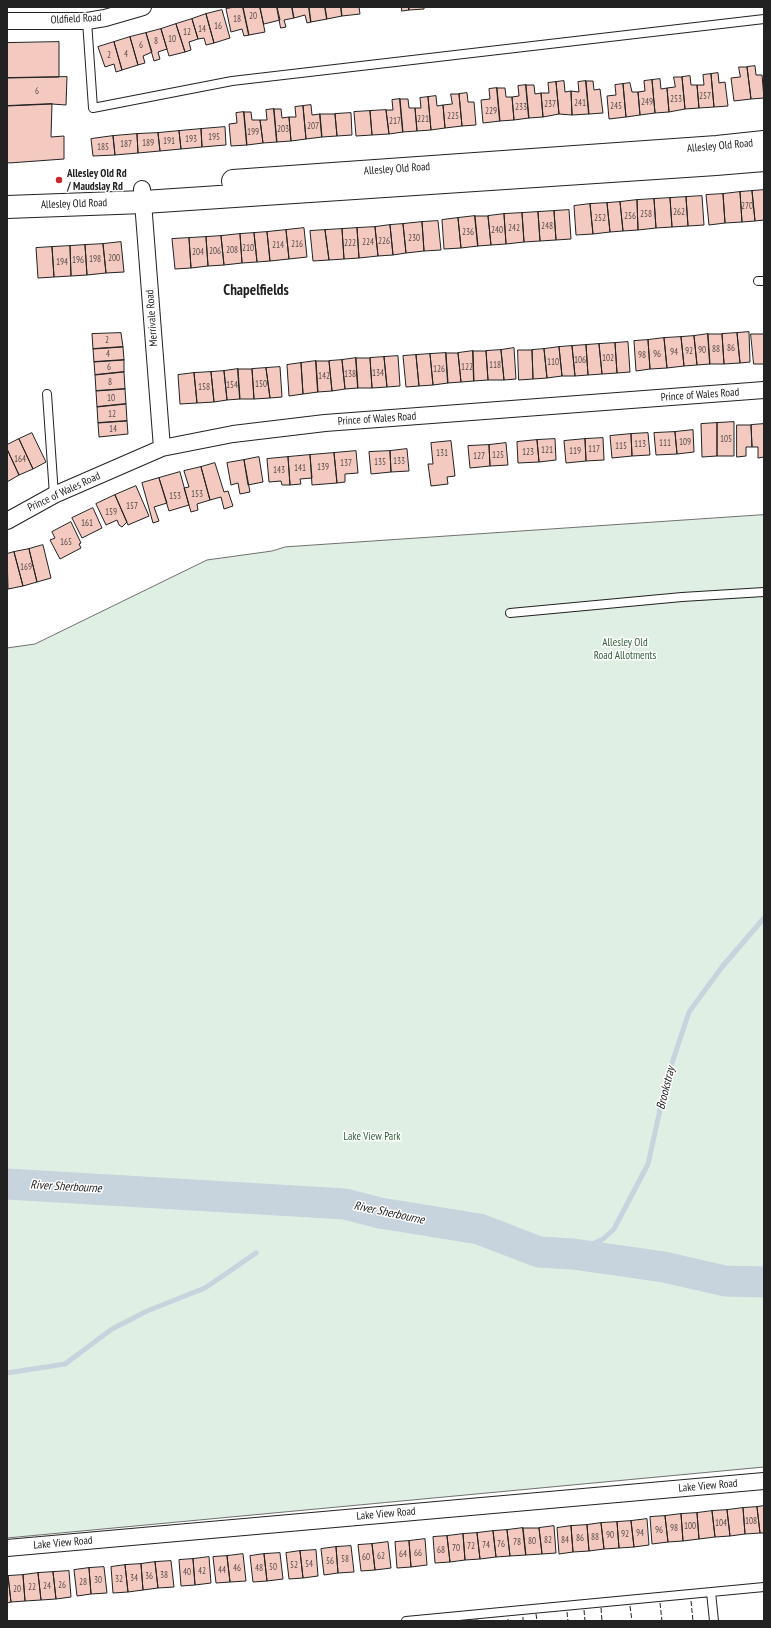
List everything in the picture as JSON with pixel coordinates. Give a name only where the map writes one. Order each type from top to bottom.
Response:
[{"type":"main road","name":"Allesley Old Road","points":[[582,165],[764,142]]},
{"type":"main road","name":"Allesley Old Road","points":[[7,207],[143,195],[310,175],[764,160]]},
{"type":"street","name":"Oldfield Road","points":[[7,20],[87,21],[105,18],[144,7]]},
{"type":"street","name":"Merrivale Road","points":[[143,195],[162,448]]},
{"type":"street","name":"Prince of Wales Road","points":[[7,521],[54,495],[162,448],[233,434],[325,423],[764,390]]},
{"type":"street","name":"Lake View Road","points":[[7,1548],[764,1481]]},
{"type":"lane","points":[[87,21],[93,108],[232,82],[764,18]]},
{"type":"lane","points":[[47,394],[54,495]]},
{"type":"lane","points":[[510,614],[682,597],[764,592]]},
{"type":"lane","points":[[406,1621],[458,1619],[764,1587]]},
{"type":"lane","points":[[711,1592],[714,1621]]},
{"type":"green space","name":"Lake View Park","points":[[764,515],[764,1467],[7,1538],[7,648],[35,644],[207,560],[272,551],[285,547]]},
{"type":"building","points":[[243,7],[249,35],[244,36],[242,29],[231,32],[226,9]]},
{"type":"building","points":[[243,7],[260,7],[265,32],[249,35]]},
{"type":"building","points":[[260,7],[277,7],[280,20],[264,24]]},
{"type":"building","points":[[277,7],[292,7],[294,18],[284,20],[286,27],[281,28]]},
{"type":"building","points":[[292,7],[309,7],[311,22],[307,23],[305,15],[294,18]]},
{"type":"building","points":[[309,7],[325,7],[327,19],[311,22]]},
{"type":"building","points":[[325,7],[341,7],[342,16],[327,19]]},
{"type":"building","points":[[341,7],[359,7],[360,14],[342,16]]},
{"type":"building","points":[[402,7],[409,7],[409,10],[402,11]]},
{"type":"building","points":[[409,7],[424,7],[424,9],[409,10]]},
{"type":"building","points":[[222,10],[230,38],[214,43],[206,14]]},
{"type":"building","points":[[206,14],[214,43],[206,45],[204,38],[198,39],[192,19]]},
{"type":"building","points":[[192,19],[198,39],[189,42],[191,50],[185,52],[176,24]]},
{"type":"building","points":[[176,24],[185,52],[169,56],[161,29]]},
{"type":"building","points":[[161,29],[167,49],[158,52],[160,59],[154,61],[146,33]]},
{"type":"building","points":[[146,33],[152,52],[143,56],[145,63],[138,65],[130,37]]},
{"type":"building","points":[[130,37],[138,65],[122,70],[114,42]]},
{"type":"building","points":[[59,42],[59,77],[7,78],[7,43]]},
{"type":"building","points":[[114,42],[122,70],[116,72],[114,64],[105,67],[98,47]]},
{"type":"building","points":[[755,66],[756,75],[762,75],[764,98],[751,99],[747,67]]},
{"type":"building","points":[[739,67],[747,67],[751,99],[734,101],[731,78],[740,77]]},
{"type":"building","points":[[718,73],[719,83],[725,82],[728,106],[714,107],[711,74]]},
{"type":"building","points":[[711,74],[714,107],[699,108],[697,85],[704,85],[703,75]]},
{"type":"building","points":[[690,76],[691,85],[697,85],[699,108],[685,109],[682,77]]},
{"type":"building","points":[[67,77],[66,105],[52,104],[7,106],[7,78]]},
{"type":"building","points":[[674,77],[682,77],[685,109],[669,112],[667,88],[675,87]]},
{"type":"building","points":[[660,79],[661,89],[667,88],[669,112],[655,113],[652,80]]},
{"type":"building","points":[[652,80],[655,113],[640,115],[638,92],[645,91],[644,81]]},
{"type":"building","points":[[564,81],[565,92],[571,91],[572,115],[559,114],[556,82]]},
{"type":"building","points":[[586,81],[589,114],[572,115],[571,91],[579,92],[578,82]]},
{"type":"building","points":[[586,81],[593,81],[594,90],[600,89],[603,113],[589,114]]},
{"type":"building","points":[[556,82],[559,114],[543,117],[541,93],[549,93],[548,83]]},
{"type":"building","points":[[630,83],[632,92],[638,92],[640,115],[626,117],[623,84]]},
{"type":"building","points":[[623,84],[626,117],[609,119],[607,96],[616,95],[615,85]]},
{"type":"building","points":[[526,85],[529,118],[514,120],[512,97],[519,96],[518,86]]},
{"type":"building","points":[[526,85],[534,85],[535,94],[541,93],[543,117],[529,118]]},
{"type":"building","points":[[497,88],[500,121],[483,123],[481,100],[490,99],[489,89]]},
{"type":"building","points":[[497,88],[505,88],[506,97],[512,97],[514,120],[500,121]]},
{"type":"building","points":[[467,93],[468,102],[474,102],[476,125],[462,126],[459,94]]},
{"type":"building","points":[[451,94],[459,94],[462,126],[445,128],[443,105],[452,104]]},
{"type":"building","points":[[436,96],[437,106],[443,105],[445,128],[431,130],[428,97]]},
{"type":"building","points":[[428,97],[431,130],[417,131],[415,108],[421,108],[420,98]]},
{"type":"building","points":[[400,99],[403,132],[389,134],[386,110],[393,110],[392,100]]},
{"type":"building","points":[[400,99],[408,99],[409,108],[415,108],[417,131],[403,132]]},
{"type":"building","points":[[52,104],[51,137],[64,136],[64,159],[7,162],[7,106]]},
{"type":"building","points":[[311,105],[312,115],[320,114],[322,137],[306,139],[303,106]]},
{"type":"building","points":[[303,106],[306,139],[291,141],[289,117],[296,117],[295,107]]},
{"type":"building","points":[[274,109],[277,142],[263,143],[260,120],[267,120],[266,110]]},
{"type":"building","points":[[274,109],[281,109],[282,118],[289,117],[291,141],[277,142]]},
{"type":"building","points":[[386,110],[389,134],[372,135],[370,111]]},
{"type":"building","points":[[370,111],[372,135],[356,136],[354,112]]},
{"type":"building","points":[[244,112],[247,145],[231,146],[229,124],[237,123],[236,113]]},
{"type":"building","points":[[244,112],[251,112],[252,120],[260,120],[263,143],[247,145]]},
{"type":"building","points":[[351,113],[352,135],[337,136],[335,114]]},
{"type":"building","points":[[320,114],[335,114],[337,136],[322,137]]},
{"type":"building","points":[[225,127],[226,145],[202,147],[201,129]]},
{"type":"building","points":[[201,129],[202,147],[181,149],[179,131]]},
{"type":"building","points":[[179,131],[181,149],[160,151],[158,133]]},
{"type":"building","points":[[158,133],[160,151],[138,153],[137,134]]},
{"type":"building","points":[[137,134],[138,153],[115,155],[113,136]]},
{"type":"building","points":[[113,136],[115,155],[93,156],[91,139]]},
{"type":"building","points":[[764,190],[764,220],[755,221],[752,191]]},
{"type":"building","points":[[752,191],[755,221],[742,222],[740,192]]},
{"type":"building","points":[[740,192],[742,222],[725,223],[723,194]]},
{"type":"building","points":[[723,194],[725,223],[709,225],[706,195]]},
{"type":"building","points":[[702,196],[704,225],[688,226],[686,197]]},
{"type":"building","points":[[686,197],[688,226],[672,227],[670,198]]},
{"type":"building","points":[[670,198],[672,227],[656,228],[654,199]]},
{"type":"building","points":[[654,199],[656,228],[638,230],[637,200]]},
{"type":"building","points":[[637,200],[638,230],[623,231],[620,202]]},
{"type":"building","points":[[620,202],[623,231],[610,232],[607,203]]},
{"type":"building","points":[[607,203],[610,232],[593,234],[590,204]]},
{"type":"building","points":[[590,204],[593,234],[576,235],[574,206]]},
{"type":"building","points":[[569,210],[571,239],[556,240],[554,211]]},
{"type":"building","points":[[554,211],[556,240],[540,241],[538,212]]},
{"type":"building","points":[[538,212],[540,241],[524,242],[522,213]]},
{"type":"building","points":[[522,213],[524,242],[506,244],[504,214]]},
{"type":"building","points":[[504,214],[506,244],[491,245],[488,216]]},
{"type":"building","points":[[475,216],[488,216],[491,245],[478,246]]},
{"type":"building","points":[[475,216],[478,246],[461,248],[458,218]]},
{"type":"building","points":[[458,218],[461,248],[444,249],[442,220]]},
{"type":"building","points":[[438,221],[441,250],[424,251],[422,222]]},
{"type":"building","points":[[422,222],[424,251],[406,253],[403,224]]},
{"type":"building","points":[[403,224],[406,253],[393,255],[390,225]]},
{"type":"building","points":[[390,225],[393,255],[378,256],[375,227]]},
{"type":"building","points":[[375,227],[378,256],[359,258],[357,228]]},
{"type":"building","points":[[304,228],[307,257],[289,259],[286,230]]},
{"type":"building","points":[[357,228],[359,258],[344,259],[342,229]]},
{"type":"building","points":[[342,229],[344,259],[329,260],[325,230]]},
{"type":"building","points":[[286,230],[289,259],[270,261],[267,232]]},
{"type":"building","points":[[325,230],[329,260],[313,261],[310,231]]},
{"type":"building","points":[[267,232],[270,261],[257,262],[254,233]]},
{"type":"building","points":[[254,233],[257,262],[242,263],[240,234]]},
{"type":"building","points":[[240,234],[242,263],[224,265],[221,236]]},
{"type":"building","points":[[221,236],[224,265],[208,266],[206,237]]},
{"type":"building","points":[[206,237],[208,266],[191,268],[189,238]]},
{"type":"building","points":[[189,238],[191,268],[175,269],[172,239]]},
{"type":"building","points":[[121,242],[124,272],[106,273],[103,244]]},
{"type":"building","points":[[103,244],[106,273],[87,275],[85,245]]},
{"type":"building","points":[[85,245],[87,275],[71,276],[70,246]]},
{"type":"building","points":[[70,246],[71,276],[54,277],[52,247]]},
{"type":"building","points":[[52,247],[54,277],[38,278],[36,248]]},
{"type":"building","points":[[749,332],[750,362],[740,363],[737,333]]},
{"type":"building","points":[[121,333],[123,347],[93,349],[92,334]]},
{"type":"building","points":[[737,333],[740,363],[724,364],[722,334]]},
{"type":"building","points":[[708,334],[722,334],[724,364],[710,364]]},
{"type":"building","points":[[708,334],[710,364],[697,365],[694,336]]},
{"type":"building","points":[[751,334],[764,334],[764,364],[754,364]]},
{"type":"building","points":[[694,336],[697,365],[684,366],[681,337]]},
{"type":"building","points":[[681,337],[684,366],[667,368],[664,338]]},
{"type":"building","points":[[664,338],[667,368],[650,369],[648,340]]},
{"type":"building","points":[[648,340],[650,369],[636,371],[634,341]]},
{"type":"building","points":[[628,342],[630,372],[617,373],[615,343]]},
{"type":"building","points":[[615,343],[617,373],[602,374],[599,344]]},
{"type":"building","points":[[599,344],[602,374],[588,375],[586,345]]},
{"type":"building","points":[[586,345],[588,375],[575,376],[572,346]]},
{"type":"building","points":[[572,346],[575,376],[562,376],[559,347]]},
{"type":"building","points":[[123,347],[124,360],[94,362],[93,349]]},
{"type":"building","points":[[559,347],[562,376],[547,378],[544,349]]},
{"type":"building","points":[[514,348],[516,379],[504,380],[501,350]]},
{"type":"building","points":[[544,349],[547,378],[533,379],[532,350]]},
{"type":"building","points":[[501,350],[504,380],[488,380],[486,351]]},
{"type":"building","points":[[518,350],[532,350],[533,379],[519,380]]},
{"type":"building","points":[[473,351],[486,351],[488,380],[474,381]]},
{"type":"building","points":[[473,351],[474,381],[461,382],[458,353]]},
{"type":"building","points":[[446,353],[458,353],[461,382],[448,383]]},
{"type":"building","points":[[446,353],[448,383],[433,385],[430,354]]},
{"type":"building","points":[[430,354],[433,385],[419,386],[416,355]]},
{"type":"building","points":[[416,355],[419,386],[406,387],[403,356]]},
{"type":"building","points":[[398,356],[400,386],[387,387],[384,357]]},
{"type":"building","points":[[384,357],[387,387],[372,388],[370,358]]},
{"type":"building","points":[[356,358],[370,358],[372,388],[358,388]]},
{"type":"building","points":[[356,358],[358,388],[345,389],[342,360]]},
{"type":"building","points":[[124,360],[124,372],[95,375],[94,362]]},
{"type":"building","points":[[342,360],[345,389],[332,391],[329,361]]},
{"type":"building","points":[[316,361],[329,361],[332,391],[318,392]]},
{"type":"building","points":[[316,361],[318,392],[303,394],[301,363]]},
{"type":"building","points":[[301,363],[303,394],[289,396],[287,365]]},
{"type":"building","points":[[280,367],[282,397],[270,398],[266,368]]},
{"type":"building","points":[[266,368],[270,398],[254,399],[252,369]]},
{"type":"building","points":[[238,369],[252,369],[254,399],[240,399]]},
{"type":"building","points":[[238,369],[240,399],[227,400],[224,371]]},
{"type":"building","points":[[224,371],[227,400],[214,402],[211,372]]},
{"type":"building","points":[[124,372],[125,389],[96,391],[95,375]]},
{"type":"building","points":[[211,372],[214,402],[197,403],[194,373]]},
{"type":"building","points":[[194,373],[197,403],[180,404],[178,375]]},
{"type":"building","points":[[125,389],[126,404],[97,407],[96,391]]},
{"type":"building","points":[[126,404],[127,421],[98,423],[97,407]]},
{"type":"building","points":[[127,421],[128,434],[99,437],[98,423]]},
{"type":"building","points":[[734,422],[734,456],[717,456],[717,423]]},
{"type":"building","points":[[717,423],[717,456],[702,457],[701,424]]},
{"type":"building","points":[[764,424],[764,457],[758,458],[758,447],[752,447],[751,425]]},
{"type":"building","points":[[737,425],[751,425],[752,447],[746,447],[746,456],[737,457]]},
{"type":"building","points":[[693,430],[694,452],[677,454],[675,432]]},
{"type":"building","points":[[675,432],[677,454],[656,455],[654,433]]},
{"type":"building","points":[[32,433],[46,462],[33,469],[19,439]]},
{"type":"building","points":[[648,433],[650,455],[632,456],[631,434]]},
{"type":"building","points":[[631,434],[632,456],[612,458],[610,436]]},
{"type":"building","points":[[603,438],[604,460],[586,461],[585,439]]},
{"type":"building","points":[[19,439],[33,469],[19,475],[7,449],[7,445]]},
{"type":"building","points":[[555,439],[556,460],[539,462],[537,440]]},
{"type":"building","points":[[585,439],[586,461],[566,463],[564,441]]},
{"type":"building","points":[[537,440],[539,462],[518,463],[517,442]]},
{"type":"building","points":[[451,441],[455,476],[447,477],[448,484],[431,486],[428,464],[433,464],[431,443]]},
{"type":"building","points":[[506,443],[508,465],[490,466],[489,445]]},
{"type":"building","points":[[489,445],[490,466],[470,468],[468,446]]},
{"type":"building","points":[[7,449],[19,475],[7,482]]},
{"type":"building","points":[[407,449],[409,471],[391,472],[390,451]]},
{"type":"building","points":[[356,451],[358,473],[345,474],[345,482],[337,483],[334,453]]},
{"type":"building","points":[[390,451],[391,472],[371,474],[369,452]]},
{"type":"building","points":[[334,453],[337,483],[312,485],[310,455]]},
{"type":"building","points":[[310,455],[312,478],[300,479],[301,484],[290,485],[288,457]]},
{"type":"building","points":[[259,457],[263,482],[248,485],[244,460]]},
{"type":"building","points":[[288,457],[290,485],[282,485],[281,481],[269,482],[267,459]]},
{"type":"building","points":[[244,460],[250,492],[240,494],[238,483],[231,485],[227,463]]},
{"type":"building","points":[[215,463],[224,492],[228,491],[233,506],[224,509],[221,497],[210,500],[201,467]]},
{"type":"building","points":[[201,467],[210,500],[197,504],[198,510],[191,512],[184,488],[189,487],[184,471]]},
{"type":"building","points":[[180,472],[189,505],[169,511],[159,478]]},
{"type":"building","points":[[159,478],[167,503],[154,507],[159,521],[153,523],[142,483]]},
{"type":"building","points":[[136,486],[149,516],[128,525],[115,495]]},
{"type":"building","points":[[115,495],[127,522],[122,527],[119,525],[117,520],[106,525],[96,504]]},
{"type":"building","points":[[93,508],[102,528],[82,538],[72,518]]},
{"type":"building","points":[[71,522],[81,543],[79,544],[81,548],[60,559],[50,540],[55,538],[52,532]]},
{"type":"building","points":[[43,545],[51,578],[37,582],[29,549]]},
{"type":"building","points":[[29,549],[37,582],[23,586],[14,552]]},
{"type":"building","points":[[14,552],[23,586],[8,589],[7,554]]},
{"type":"building","points":[[764,1506],[764,1533],[760,1533],[757,1507]]},
{"type":"building","points":[[757,1507],[760,1533],[745,1534],[743,1508]]},
{"type":"building","points":[[743,1508],[745,1534],[730,1536],[727,1510]]},
{"type":"building","points":[[727,1510],[730,1536],[715,1537],[712,1511]]},
{"type":"building","points":[[712,1511],[715,1537],[699,1539],[697,1513]]},
{"type":"building","points":[[697,1513],[699,1539],[683,1541],[681,1514]]},
{"type":"building","points":[[681,1514],[683,1541],[668,1542],[665,1516]]},
{"type":"building","points":[[665,1516],[668,1542],[652,1544],[650,1517]]},
{"type":"building","points":[[647,1519],[649,1545],[634,1547],[631,1521]]},
{"type":"building","points":[[631,1521],[634,1547],[619,1548],[617,1522]]},
{"type":"building","points":[[617,1522],[619,1548],[604,1549],[601,1523]]},
{"type":"building","points":[[601,1523],[604,1549],[589,1551],[587,1525]]},
{"type":"building","points":[[587,1525],[589,1551],[573,1552],[571,1526]]},
{"type":"building","points":[[554,1526],[556,1553],[542,1554],[539,1528]]},
{"type":"building","points":[[571,1526],[573,1552],[559,1554],[557,1528]]},
{"type":"building","points":[[523,1528],[526,1555],[510,1556],[507,1530]]},
{"type":"building","points":[[523,1528],[539,1528],[542,1554],[526,1555]]},
{"type":"building","points":[[507,1530],[510,1556],[496,1557],[493,1531]]},
{"type":"building","points":[[493,1531],[496,1557],[480,1559],[477,1533]]},
{"type":"building","points":[[477,1533],[480,1559],[465,1560],[463,1534]]},
{"type":"building","points":[[463,1534],[465,1560],[450,1562],[447,1536]]},
{"type":"building","points":[[447,1536],[450,1562],[435,1563],[433,1537]]},
{"type":"building","points":[[425,1539],[427,1565],[411,1567],[409,1541]]},
{"type":"building","points":[[409,1541],[411,1567],[397,1568],[395,1542]]},
{"type":"building","points":[[388,1542],[391,1568],[375,1570],[372,1544]]},
{"type":"building","points":[[372,1544],[375,1570],[361,1571],[358,1545]]},
{"type":"building","points":[[351,1546],[354,1572],[338,1573],[336,1547]]},
{"type":"building","points":[[336,1547],[338,1573],[324,1575],[321,1549]]},
{"type":"building","points":[[316,1550],[318,1576],[303,1578],[300,1551]]},
{"type":"building","points":[[300,1551],[303,1578],[289,1579],[286,1553]]},
{"type":"building","points":[[280,1553],[283,1579],[267,1581],[264,1554]]},
{"type":"building","points":[[243,1554],[246,1581],[230,1582],[227,1556]]},
{"type":"building","points":[[264,1554],[267,1581],[253,1582],[250,1556]]},
{"type":"building","points":[[227,1556],[230,1582],[216,1583],[213,1557]]},
{"type":"building","points":[[209,1557],[211,1583],[195,1585],[193,1559]]},
{"type":"building","points":[[193,1559],[195,1585],[181,1586],[179,1560]]},
{"type":"building","points":[[171,1561],[174,1587],[158,1588],[155,1562]]},
{"type":"building","points":[[155,1562],[158,1588],[143,1590],[141,1564]]},
{"type":"building","points":[[141,1564],[143,1590],[128,1592],[125,1565]]},
{"type":"building","points":[[125,1565],[128,1592],[113,1593],[111,1567]]},
{"type":"building","points":[[104,1567],[107,1593],[91,1594],[89,1568]]},
{"type":"building","points":[[89,1568],[91,1594],[77,1596],[74,1570]]},
{"type":"building","points":[[69,1571],[71,1597],[56,1599],[53,1572]]},
{"type":"building","points":[[53,1572],[56,1599],[41,1600],[38,1573]]},
{"type":"building","points":[[38,1573],[41,1600],[25,1601],[23,1575]]},
{"type":"building","points":[[23,1575],[25,1601],[11,1602],[8,1576]]},
{"type":"building","points":[[8,1576],[11,1602],[7,1603],[7,1577]]},
{"type":"waterway","name":"Brookstray","points":[[573,1254],[603,1239],[614,1229],[648,1164],[667,1078],[689,1012],[722,967],[764,918]]},
{"type":"waterway","name":"River Sherbourne","points":[[7,1184],[345,1204],[380,1213],[479,1229],[539,1252],[573,1254],[664,1267],[725,1281],[764,1282]]},
{"type":"waterway","name":"River Sherbourne","points":[[7,1373],[65,1364],[112,1329],[147,1311],[205,1288],[256,1253]]},
{"type":"fence","points":[[691,1601],[693,1621]]},
{"type":"fence","points":[[660,1603],[662,1621]]},
{"type":"fence","points":[[630,1606],[632,1621]]},
{"type":"fence","points":[[601,1608],[602,1621]]},
{"type":"fence","points":[[584,1610],[585,1621]]},
{"type":"fence","points":[[567,1612],[568,1621]]},
{"type":"fence","points":[[536,1614],[537,1621]]},
{"type":"fence","points":[[466,1621],[478,1621]]},
{"type":"place","name":"Allesley Old Rd / Maudslay Rd","points":[[59,180]]},
{"type":"district","name":"Chapelfields","points":[[256,291]]},
{"type":"park label","name":"Allesley Old Road Allotments","points":[[625,649]]}]
